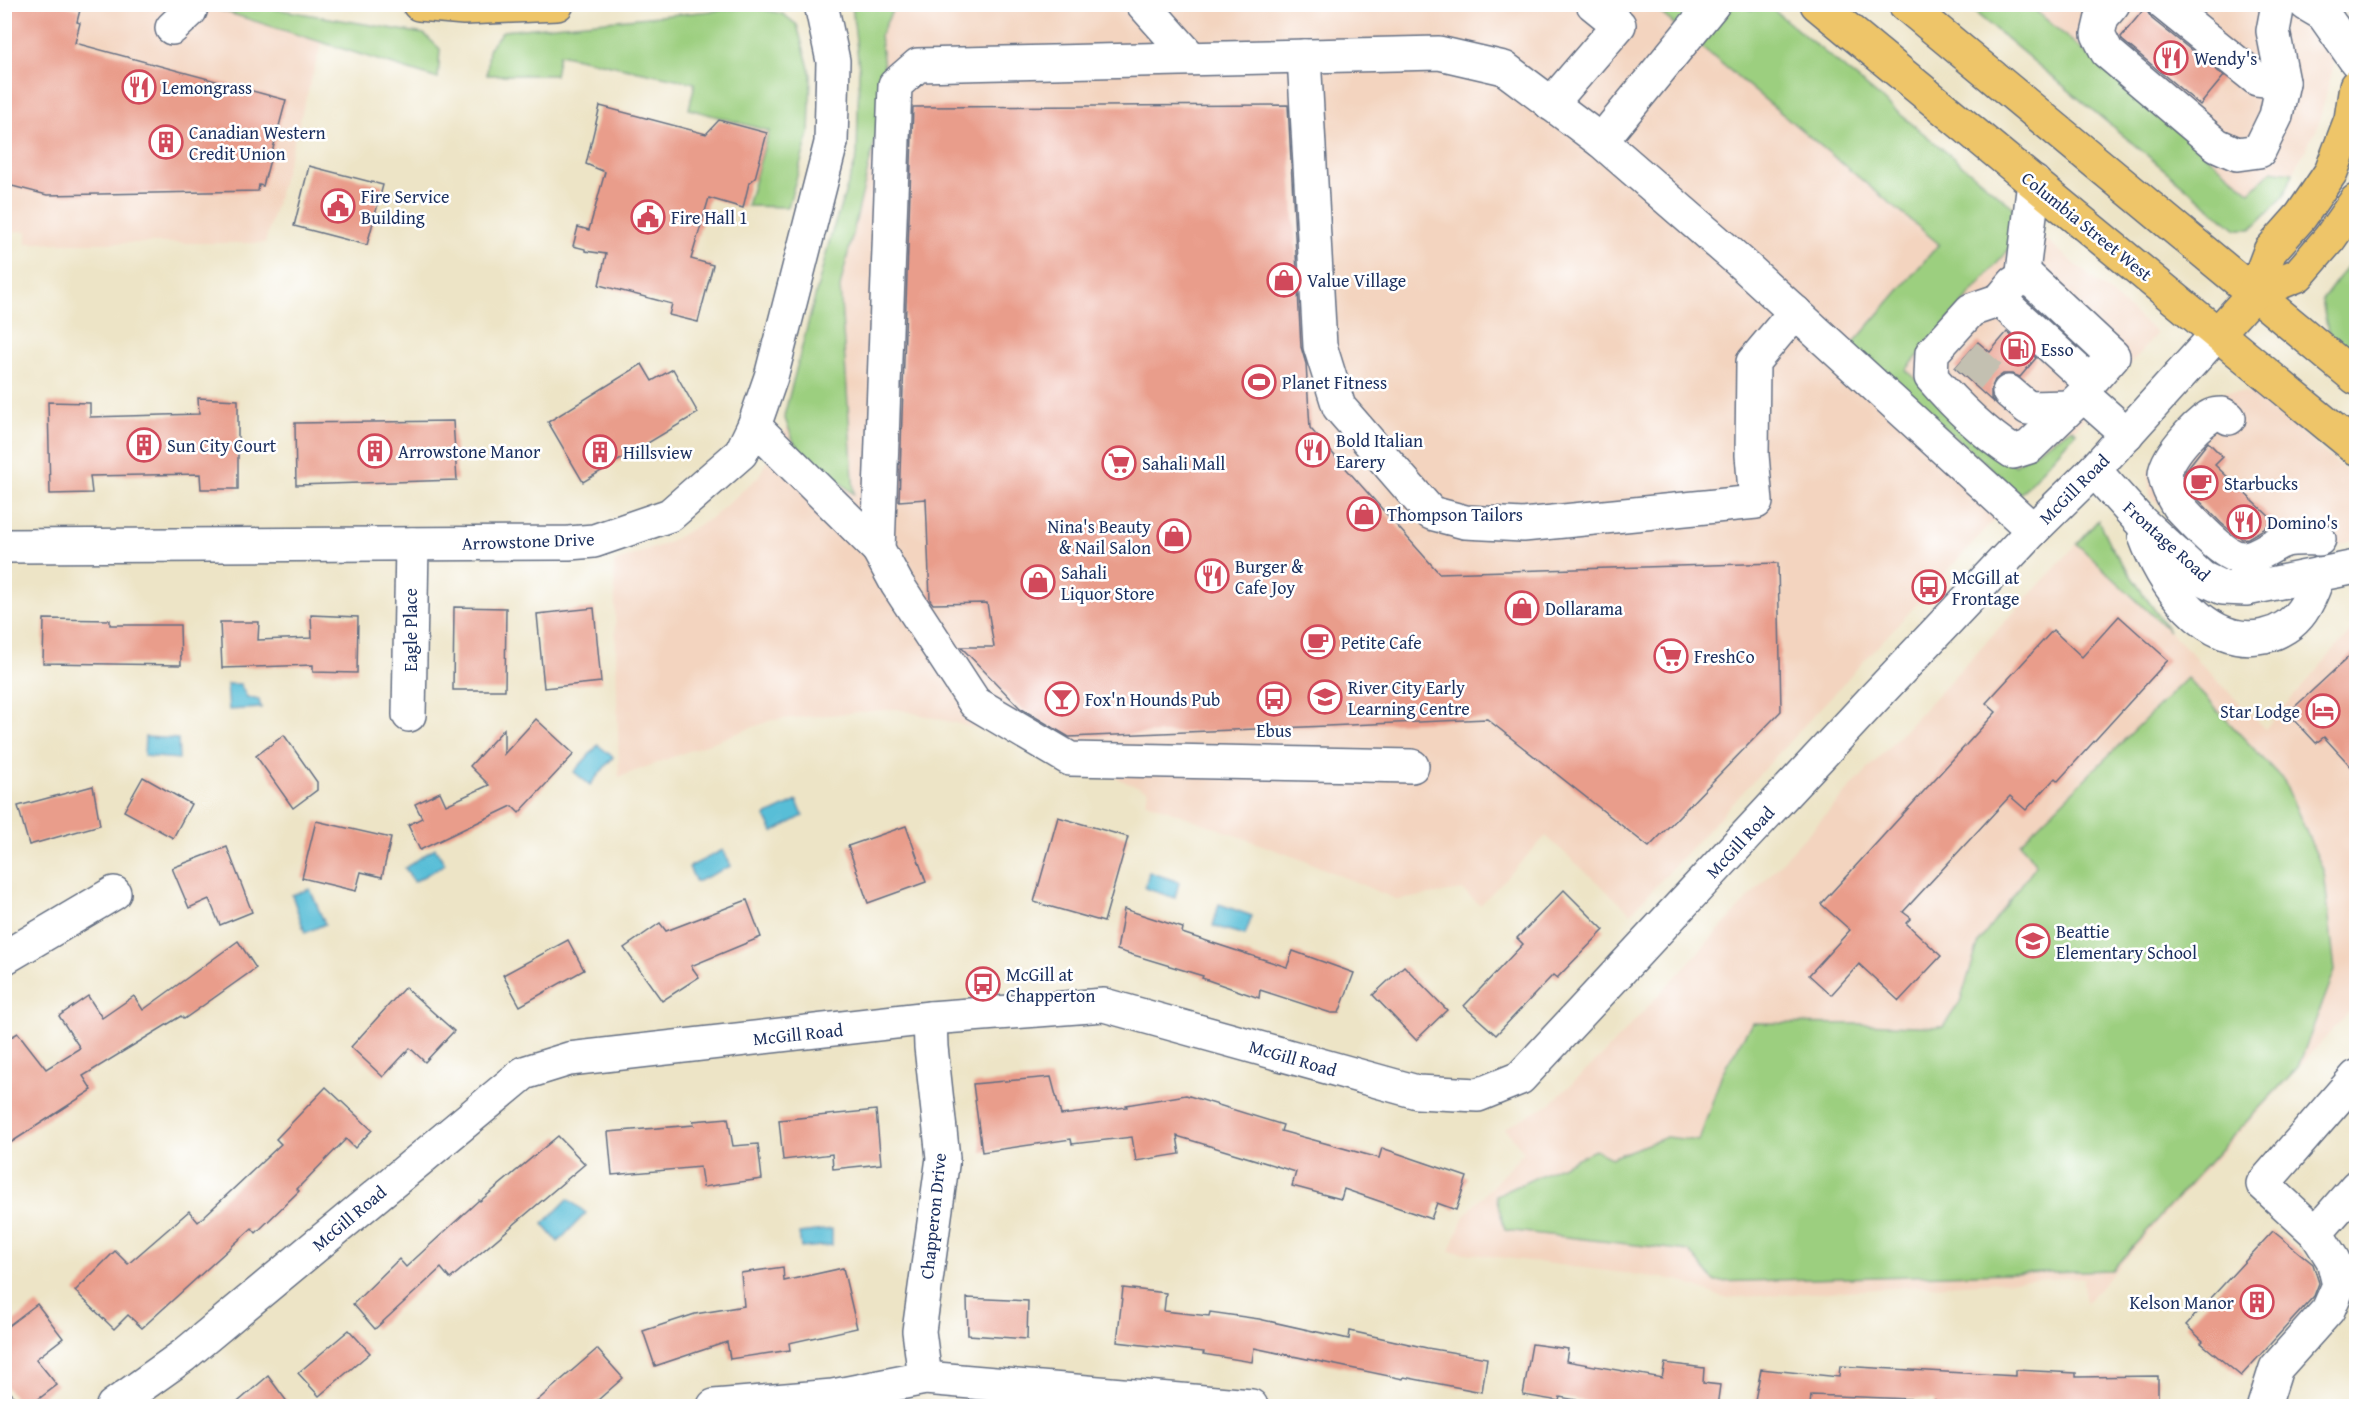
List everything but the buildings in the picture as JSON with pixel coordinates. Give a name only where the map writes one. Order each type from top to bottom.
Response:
[{"type":"main road","points":[[419,4],[464,8],[557,4]]},
{"type":"main road","name":"Columbia Street West","points":[[1817,4],[2356,448]]},
{"type":"main road","points":[[1905,4],[2356,378]]},
{"type":"main road","name":"McGill Road","points":[[2218,333],[2254,293],[2270,251],[2301,216],[2331,172],[2351,119],[2356,86]]},
{"type":"main road","name":"McGill Road","points":[[2254,293],[2298,275],[2330,238],[2356,201]]},
{"type":"street","points":[[166,4],[172,28],[190,12],[192,4]]},
{"type":"street","name":"Arrowstone Drive","points":[[4,546],[594,541],[670,515],[741,453],[754,426],[771,377],[831,142],[833,61],[821,4]]},
{"type":"street","points":[[1143,4],[1191,58]]},
{"type":"street","points":[[1551,104],[1619,25],[1593,4]]},
{"type":"street","points":[[1601,141],[1713,4]]},
{"type":"street","points":[[2113,4],[2102,17],[2098,34],[2107,52],[2217,145],[2236,154],[2259,151],[2276,116],[2283,82],[2273,31],[2278,4]]},
{"type":"street","points":[[2164,4],[2257,79],[2283,82]]},
{"type":"street","points":[[2306,4],[2323,14],[2356,61]]},
{"type":"street","points":[[878,549],[895,85],[918,65],[1439,53],[1504,68],[1601,141],[1795,312],[2033,530]]},
{"type":"street","points":[[1304,56],[1320,346],[1339,407],[1431,513],[1465,522],[1523,525],[1756,502],[1752,455],[1753,362],[1795,312]]},
{"type":"street","points":[[2023,272],[2113,356],[2081,395],[2029,447],[2013,452],[1983,430],[1952,401],[1931,377],[1932,353],[1956,346],[1971,310],[2000,300],[2023,272],[2034,182]]},
{"type":"street","points":[[2000,300],[2081,395],[2127,434]]},
{"type":"street","name":"McGill Road","points":[[113,1407],[183,1356],[524,1073],[568,1059],[930,1018],[1104,1005],[1417,1092],[1478,1095],[1520,1078],[1875,697],[2033,530],[2094,470],[2218,333]]},
{"type":"street","points":[[2009,392],[2028,408],[2081,395]]},
{"type":"street","points":[[2229,418],[2222,414],[2208,417],[2170,457],[2166,465],[2165,476],[2178,506],[2223,549],[2242,558],[2251,557],[2285,540],[2319,539]]},
{"type":"street","points":[[754,426],[878,549],[897,584],[975,703],[1070,759],[1412,766]]},
{"type":"street","name":"Frontage Road","points":[[2094,470],[2139,520],[2202,579],[2223,588],[2246,589],[2356,567]]},
{"type":"street","points":[[2139,520],[2148,545],[2176,593],[2198,616],[2224,633],[2235,637],[2256,638],[2277,632],[2287,626],[2302,611],[2319,574]]},
{"type":"street","name":"Eagle Place","points":[[409,715],[412,544]]},
{"type":"street","points":[[4,958],[114,893]]},
{"type":"street","name":"Chapperon Drive","points":[[925,1377],[919,1331],[943,1158],[930,1018]]},
{"type":"street","points":[[2264,1407],[2276,1368],[2328,1310],[2339,1285],[2333,1260],[2316,1233],[2263,1185],[2356,1077]]},
{"type":"street","points":[[2316,1233],[2356,1188]]},
{"type":"street","points":[[714,1407],[833,1396],[925,1377],[1251,1407]]},
{"type":"shaded area","points":[[4,5],[259,5],[327,24],[265,243],[27,243],[27,231],[5,232]]},
{"type":"shaded area","points":[[864,5],[1760,5],[1986,189],[2157,333],[2022,490],[1631,913],[1546,836],[1480,905],[1462,890],[1398,900],[1308,862],[1146,802],[1148,790],[988,731],[897,709],[772,720],[619,777],[614,562],[665,544],[713,517],[758,477],[798,410],[858,184]]},
{"type":"shaded area","points":[[1974,5],[2344,5],[2333,68],[2318,126],[2293,173],[2243,222]]},
{"type":"shaded area","points":[[2224,391],[2254,393],[2356,479],[2356,539],[2255,573],[2220,561],[2150,496],[2148,472]]},
{"type":"shaded area","name":"Beattie Elementary School","points":[[2077,544],[2169,631],[2265,729],[2356,625],[2356,1004],[2085,1304],[2084,1277],[1724,1298],[1678,1280],[1450,1251],[1464,1216],[1524,1152],[1505,1128],[1551,1103],[1600,1058]]},
{"type":"green space","points":[[1744,4],[1751,10],[1771,8],[2013,207],[2011,247],[1906,370],[2014,465],[2072,428],[2076,432],[2020,494],[1851,346],[1939,244],[1651,5]]},
{"type":"green space","points":[[216,5],[252,5],[424,34],[440,49],[438,79],[213,8]]},
{"type":"green space","points":[[852,5],[890,5],[893,9],[880,36],[887,90],[840,287],[854,494],[795,445],[784,416],[831,235],[857,157],[859,68]]},
{"type":"green space","points":[[1966,5],[2029,5],[2250,192],[2272,170],[2293,173],[2284,196],[2251,229],[2236,229]]},
{"type":"green space","points":[[753,7],[783,14],[797,25],[811,75],[809,134],[788,207],[747,206],[769,131],[689,109],[695,83],[559,54],[555,75],[487,75],[489,48],[503,31]]},
{"type":"green space","points":[[2356,255],[2356,357],[2353,358],[2328,332],[2322,300]]},
{"type":"green space","points":[[2098,520],[2111,547],[2169,631],[2077,544]]},
{"type":"green space","name":"Beattie Elementary School","points":[[2187,678],[2284,781],[2324,872],[2335,971],[2298,1067],[2112,1270],[1715,1282],[1689,1251],[1505,1230],[1496,1196],[1595,1150],[1611,1158],[1666,1137],[1699,1141],[1722,1073],[1752,1023],[1943,1027],[1960,1002],[1979,942],[2036,865],[2020,843]]},
{"type":"water","points":[[227,684],[240,684],[247,697],[259,700],[261,708],[229,710]]},
{"type":"water","points":[[145,737],[178,739],[179,759],[144,756]]},
{"type":"water","points":[[598,745],[613,757],[590,785],[574,772]]},
{"type":"water","points":[[797,801],[803,816],[773,832],[765,816]]},
{"type":"water","points":[[435,848],[445,864],[414,882],[405,868]]},
{"type":"water","points":[[723,850],[731,866],[696,882],[689,867]]},
{"type":"water","points":[[1149,872],[1179,882],[1175,898],[1145,888]]},
{"type":"water","points":[[310,889],[325,924],[305,933],[292,895]]},
{"type":"water","points":[[1219,904],[1252,916],[1245,935],[1213,926]]},
{"type":"water","points":[[568,1199],[586,1213],[558,1242],[543,1224]]},
{"type":"water","points":[[832,1229],[832,1245],[801,1248],[799,1233]]},
{"type":"tunnel","points":[[1966,355],[2009,392]]},
{"type":"place","name":"Wendy's","points":[[2171,58]]},
{"type":"place","name":"Lemongrass","points":[[139,87]]},
{"type":"place","name":"Canadian Western Credit Union","points":[[166,142]]},
{"type":"place","name":"Fire Service Building","points":[[338,206]]},
{"type":"place","name":"Fire Hall 1","points":[[648,217]]},
{"type":"place","name":"Value Village","points":[[1284,280]]},
{"type":"place","name":"Esso","points":[[2018,349]]},
{"type":"place","name":"Planet Fitness","points":[[1259,382]]},
{"type":"place","name":"Sun City Court","points":[[144,445]]},
{"type":"place","name":"Bold Italian Earery","points":[[1313,450]]},
{"type":"place","name":"Arrowstone Manor","points":[[375,451]]},
{"type":"place","name":"Hillsview","points":[[600,452]]},
{"type":"place","name":"Sahali Mall","points":[[1119,463]]},
{"type":"place","name":"Starbucks","points":[[2201,483]]},
{"type":"place","name":"Thompson Tailors","points":[[1364,514]]},
{"type":"place","name":"Domino's","points":[[2244,522]]},
{"type":"place","name":"Nina's Beauty & Nail Salon","points":[[1174,536]]},
{"type":"place","name":"Burger & Cafe Joy","points":[[1212,576]]},
{"type":"place","name":"Sahali Liquor Store","points":[[1038,582]]},
{"type":"place","name":"McGill at Frontage","points":[[1929,587]]},
{"type":"place","name":"Dollarama","points":[[1522,608]]},
{"type":"place","name":"Petite Cafe","points":[[1318,642]]},
{"type":"place","name":"FreshCo","points":[[1671,656]]},
{"type":"place","name":"River City Early Learning Centre","points":[[1325,697]]},
{"type":"place","name":"Fox'n Hounds Pub","points":[[1062,699]]},
{"type":"place","name":"Ebus","points":[[1274,699]]},
{"type":"place","name":"Star Lodge","points":[[2323,711]]},
{"type":"place","name":"Beattie Elementary School","points":[[2033,941]]},
{"type":"place","name":"McGill at Chapperton","points":[[983,984]]},
{"type":"place","name":"Kelson Manor","points":[[2257,1302]]}]
